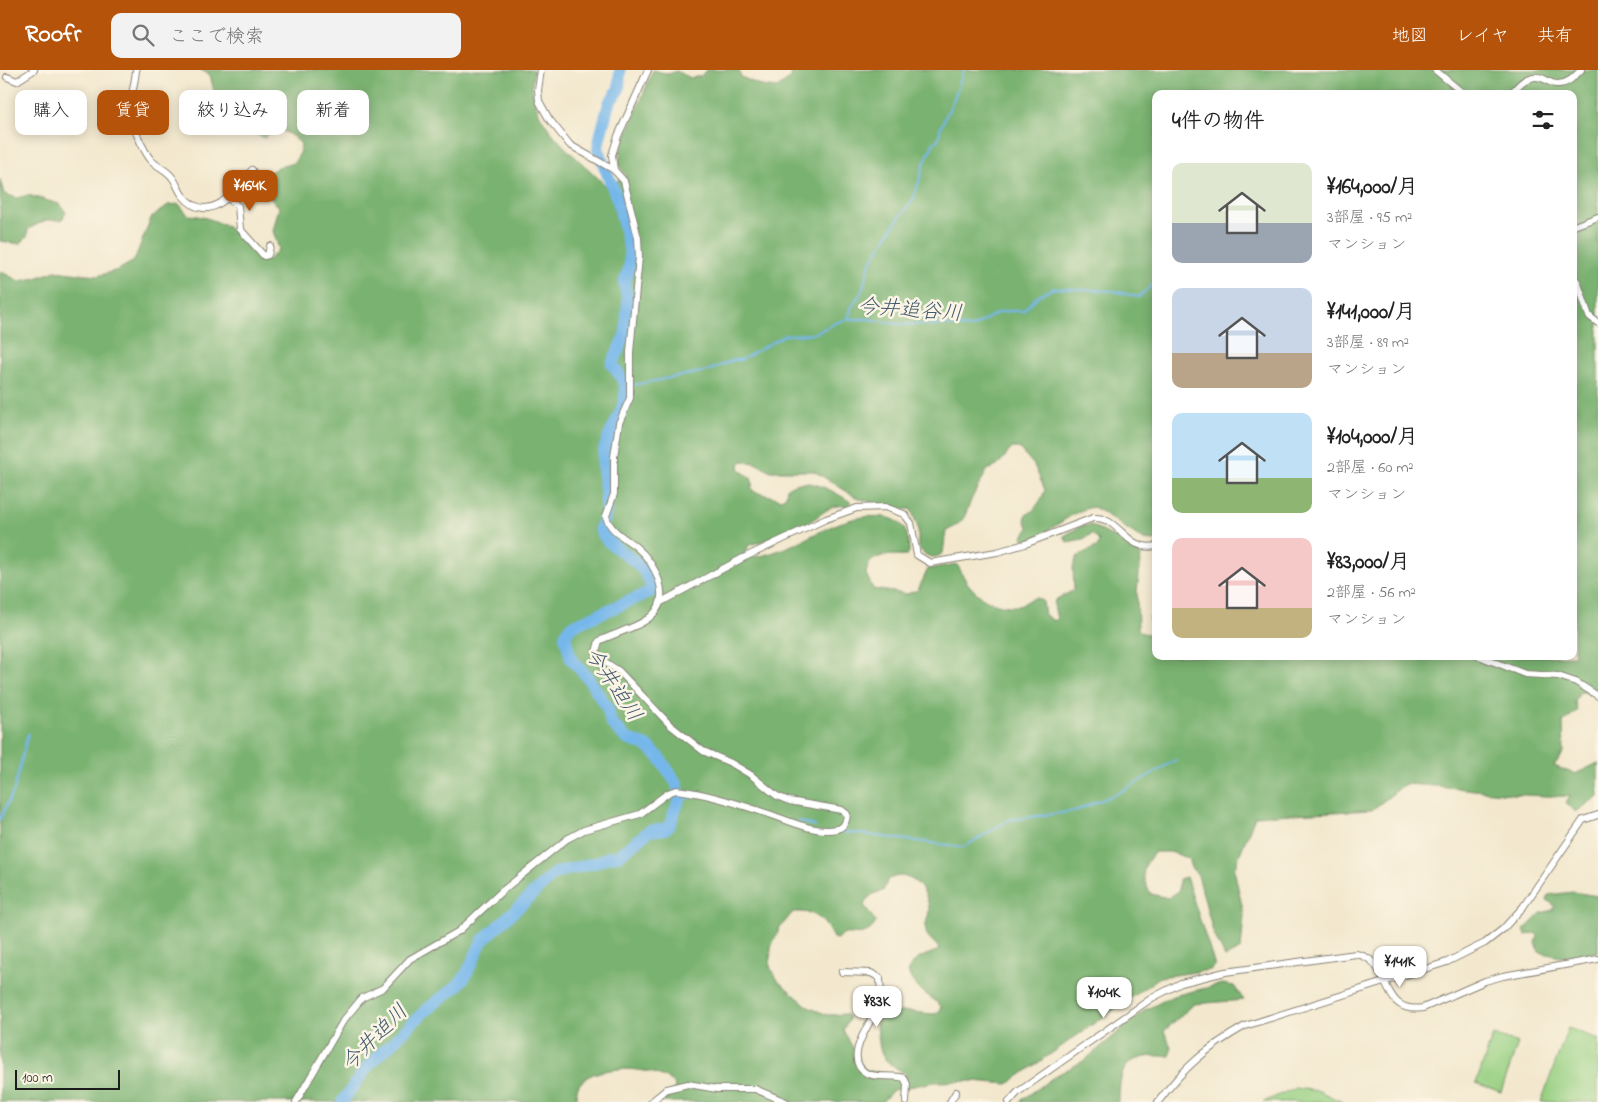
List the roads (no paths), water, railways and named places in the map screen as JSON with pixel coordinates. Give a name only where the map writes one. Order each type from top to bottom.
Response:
[{"type":"street","points":[[7,77],[17,81],[34,70]]},
{"type":"street","points":[[136,70],[130,112],[150,160],[170,174],[184,197],[190,203],[201,208],[212,207],[228,198],[252,170]]},
{"type":"street","points":[[296,1102],[343,1021],[362,998],[383,988],[410,959],[459,931],[502,891],[566,839],[584,830],[640,814],[668,793],[676,790],[763,812],[812,829],[838,829],[843,826],[847,814],[842,810],[783,798],[731,763],[703,751],[670,725],[619,671],[599,658],[596,652],[599,641],[644,621],[656,613],[661,602],[662,590],[659,579],[647,558],[612,527],[606,516],[614,494],[614,457],[619,423],[630,398],[630,352],[639,257],[638,238],[624,181],[614,170],[577,151],[558,130],[539,101],[538,90],[541,70]]},
{"type":"street","points":[[614,170],[612,155],[618,136],[648,70]]},
{"type":"street","points":[[1435,70],[1459,90]]},
{"type":"street","points":[[1514,90],[1518,84],[1527,78],[1537,77],[1559,84],[1568,81],[1581,70]]},
{"type":"street","points":[[228,198],[238,206],[239,226],[242,233],[264,256],[268,255],[270,246]]},
{"type":"street","points":[[1577,225],[1598,217]]},
{"type":"street","points":[[1577,281],[1589,316],[1598,323]]},
{"type":"street","points":[[661,602],[742,558],[820,522],[867,507],[885,507],[904,514],[912,529],[917,555],[923,561],[930,563],[998,552],[1100,517],[1108,521],[1135,544],[1147,548],[1152,547]]},
{"type":"street","points":[[1489,660],[1525,674],[1558,676],[1576,682],[1598,696]]},
{"type":"street","points":[[1158,1102],[1195,1059],[1219,1041],[1245,1026],[1447,962],[1485,943],[1503,929],[1523,907],[1583,820],[1598,815]]},
{"type":"street","points":[[1009,1102],[1018,1092],[1152,998],[1181,983],[1225,972],[1356,954],[1371,959],[1395,1001],[1406,1008],[1414,1009],[1423,1008],[1485,981],[1503,976],[1598,960]]},
{"type":"street","points":[[842,972],[871,973],[880,978],[880,1001],[863,1031],[858,1051],[858,1062],[863,1070],[870,1074],[904,1078],[907,1084],[906,1102]]},
{"type":"street","points":[[651,1102],[667,1089],[688,1084],[717,1089],[755,1089],[786,1102]]},
{"type":"street","points":[[950,1102],[956,1092]]},
{"type":"waterway","name":"今井迫川","points":[[342,1102],[367,1067],[425,1011],[458,985],[466,975],[482,941],[555,873],[598,862],[608,857],[618,856],[649,831],[665,829],[669,826],[680,798],[677,784],[659,757],[647,746],[627,739],[611,723],[608,709],[588,678],[571,659],[565,636],[570,627],[650,592],[651,586],[640,567],[609,542],[600,528],[606,514],[603,457],[625,396],[624,384],[612,364],[626,333],[628,300],[624,283],[630,265],[629,247],[618,201],[598,150],[609,103],[619,89],[620,70]]},
{"type":"waterway","points":[[848,320],[851,308],[862,291],[870,263],[914,198],[924,164],[933,144],[939,138],[940,129],[964,70]]},
{"type":"waterway","name":"今井追谷川","points":[[633,385],[707,371],[734,360],[741,360],[785,335],[813,334],[849,319],[971,328],[1000,312],[1023,311],[1039,295],[1054,288],[1114,291],[1139,297],[1152,285]]},
{"type":"waterway","points":[[0,819],[14,790],[28,734]]},
{"type":"waterway","points":[[837,831],[964,847],[1009,820],[1075,811],[1118,793],[1176,760]]},
{"type":"waterway","points":[[680,798],[686,799],[697,796]]},
{"type":"waterway","points":[[798,821],[815,826]]}]
